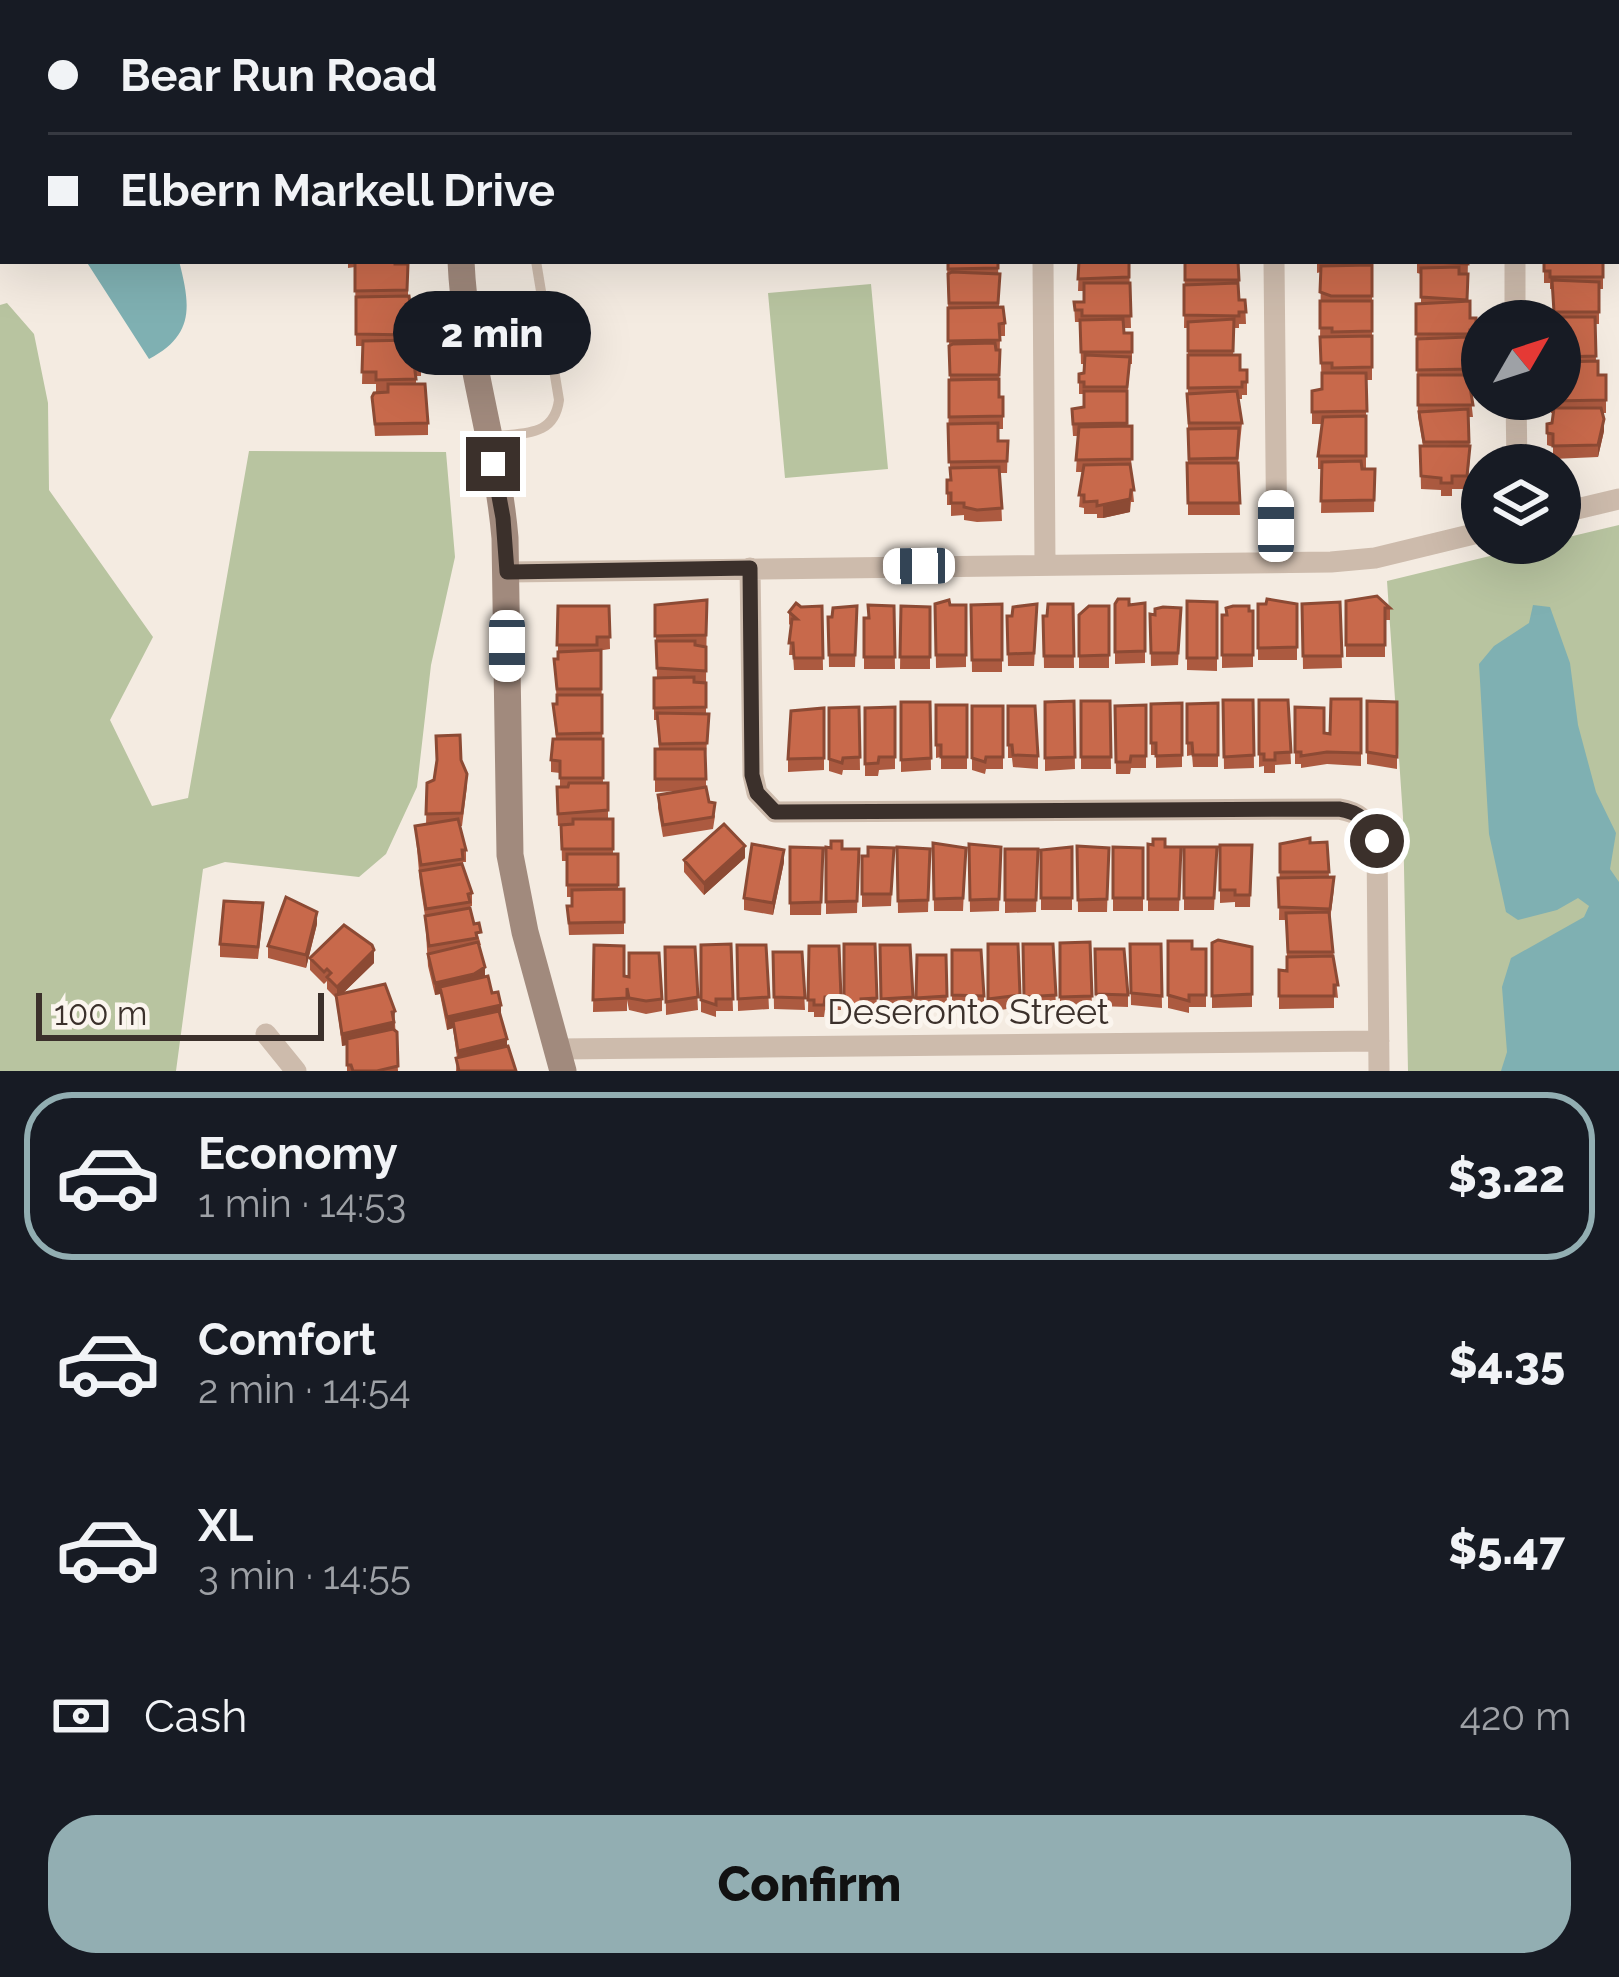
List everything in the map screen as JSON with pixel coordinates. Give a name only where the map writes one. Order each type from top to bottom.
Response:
[{"type":"street","points":[[461,264],[470,359],[503,518],[510,855],[525,932],[561,1060]]},
{"type":"street","points":[[1043,264],[1045,565]]},
{"type":"street","points":[[1274,264],[1277,562]]},
{"type":"street","points":[[1514,264],[1515,300]]},
{"type":"street","points":[[1581,508],[1619,499]]},
{"type":"street","points":[[507,572],[1277,562],[1376,558],[1461,537]]},
{"type":"street","points":[[750,568],[752,775],[757,793],[775,812],[1353,811],[1372,828],[1377,841],[1379,1071]]},
{"type":"street","points":[[266,1034],[296,1071]]},
{"type":"street","name":"Deseronto Street","points":[[561,1060],[1378,1041]]},
{"type":"lane","points":[[488,438],[540,430],[557,417],[560,400],[537,264]]},
{"type":"green space","points":[[871,284],[888,469],[785,478],[768,293]]},
{"type":"green space","points":[[7,303],[34,334],[48,403],[49,490],[153,637],[110,720],[152,806],[188,798],[249,451],[446,452],[455,557],[431,665],[417,787],[386,854],[359,877],[225,862],[203,869],[176,1071],[0,1071],[0,305]]},
{"type":"green space","points":[[1619,525],[1619,1071],[1408,1071],[1403,817],[1387,581],[1461,563],[1581,564],[1581,534]]},
{"type":"water","points":[[88,264],[180,264],[185,318],[174,340],[149,359]]},
{"type":"water","points":[[1533,605],[1550,607],[1570,663],[1578,725],[1596,792],[1616,833],[1610,869],[1619,882],[1619,1071],[1501,1071],[1507,1052],[1502,987],[1511,958],[1584,917],[1589,906],[1578,898],[1557,910],[1518,920],[1506,912],[1489,834],[1479,664],[1494,646],[1529,623]]},
{"type":"building","points":[[355,264],[408,264],[407,290],[355,291]]},
{"type":"building","points":[[948,264],[998,264],[998,268],[948,269]]},
{"type":"building","points":[[1079,264],[1129,264],[1129,277],[1078,279]]},
{"type":"building","points":[[1185,264],[1238,264],[1239,280],[1185,280]]},
{"type":"building","points":[[1544,264],[1603,264],[1603,277],[1550,277],[1550,271],[1544,271]]},
{"type":"building","points":[[1372,265],[1372,296],[1320,292],[1321,266]]},
{"type":"building","points":[[1459,267],[1459,274],[1468,274],[1467,300],[1421,297],[1421,268]]},
{"type":"building","points":[[948,274],[1000,274],[998,303],[949,303]]},
{"type":"building","points":[[1552,280],[1599,282],[1599,312],[1581,312],[1581,300],[1553,300]]},
{"type":"building","points":[[1084,283],[1130,283],[1131,316],[1082,316],[1074,302],[1084,302]]},
{"type":"building","points":[[1238,283],[1246,312],[1239,316],[1184,315],[1184,285]]},
{"type":"building","points":[[409,296],[411,335],[356,334],[356,297]]},
{"type":"building","points":[[1320,301],[1372,301],[1372,331],[1320,328]]},
{"type":"building","points":[[1461,302],[1461,334],[1416,334],[1416,304]]},
{"type":"building","points":[[1003,307],[1000,340],[948,341],[948,308]]},
{"type":"building","points":[[1581,317],[1595,317],[1596,356],[1581,356]]},
{"type":"building","points":[[1123,319],[1124,333],[1132,333],[1132,352],[1081,352],[1080,320]]},
{"type":"building","points":[[1234,319],[1233,351],[1188,351],[1188,322]]},
{"type":"building","points":[[1372,336],[1372,367],[1332,368],[1332,363],[1321,363],[1320,337]]},
{"type":"building","points":[[1461,337],[1461,369],[1417,370],[1417,339]]},
{"type":"building","points":[[415,340],[415,353],[421,353],[421,363],[414,363],[416,379],[376,380],[376,372],[362,372],[363,341]]},
{"type":"building","points":[[995,343],[1000,350],[999,375],[950,375],[949,346]]},
{"type":"building","points":[[1085,355],[1130,357],[1127,387],[1084,387],[1079,374],[1084,373]]},
{"type":"building","points":[[1188,355],[1240,355],[1240,370],[1247,370],[1247,382],[1242,387],[1188,388]]},
{"type":"building","points":[[1581,361],[1598,361],[1598,375],[1606,375],[1606,400],[1581,400]]},
{"type":"building","points":[[1322,373],[1366,373],[1367,411],[1312,412],[1312,391],[1322,389]]},
{"type":"building","points":[[1418,375],[1461,375],[1461,405],[1418,405]]},
{"type":"building","points":[[999,379],[1003,416],[949,417],[949,380]]},
{"type":"building","points":[[388,384],[425,384],[428,423],[375,424],[372,397],[388,392]]},
{"type":"building","points":[[1084,391],[1127,391],[1127,423],[1073,424],[1072,409],[1084,407]]},
{"type":"building","points":[[1237,391],[1242,423],[1189,423],[1187,394]]},
{"type":"building","points":[[1581,408],[1601,408],[1604,419],[1598,445],[1553,444],[1553,434],[1547,433],[1547,424],[1581,420]]},
{"type":"building","points":[[1461,409],[1461,420],[1468,420],[1469,442],[1424,442],[1419,412]]},
{"type":"building","points":[[1366,416],[1366,456],[1318,456],[1323,417]]},
{"type":"building","points":[[998,423],[998,441],[1008,441],[1007,461],[949,462],[948,424]]},
{"type":"building","points":[[1132,426],[1132,459],[1076,460],[1079,427]]},
{"type":"building","points":[[1239,428],[1237,458],[1189,459],[1188,429]]},
{"type":"building","points":[[1420,446],[1461,446],[1461,476],[1452,476],[1452,483],[1421,476]]},
{"type":"building","points":[[1361,461],[1362,469],[1375,469],[1374,500],[1321,501],[1322,462]]},
{"type":"building","points":[[1187,463],[1238,463],[1240,503],[1188,503]]},
{"type":"building","points":[[1130,464],[1134,490],[1130,499],[1097,506],[1097,501],[1084,502],[1084,495],[1079,495],[1084,465]]},
{"type":"building","points":[[999,467],[1002,508],[977,510],[951,503],[951,493],[947,493],[950,468]]},
{"type":"building","points":[[1377,596],[1390,608],[1385,608],[1385,645],[1346,645],[1346,601]]},
{"type":"building","points":[[1118,599],[1129,599],[1129,605],[1145,603],[1145,651],[1115,652]]},
{"type":"building","points":[[1267,599],[1297,604],[1297,647],[1258,648],[1258,604],[1266,604]]},
{"type":"building","points":[[707,600],[706,635],[655,636],[655,605]]},
{"type":"building","points":[[949,600],[950,605],[966,605],[966,655],[936,655],[935,604]]},
{"type":"building","points":[[1187,601],[1217,602],[1217,658],[1187,658]]},
{"type":"building","points":[[1340,602],[1342,656],[1303,656],[1302,604]]},
{"type":"building","points":[[796,603],[822,606],[823,658],[794,658],[793,643],[789,643],[792,619],[797,619],[789,612]]},
{"type":"building","points":[[1002,604],[1002,660],[972,660],[971,605]]},
{"type":"building","points":[[1037,604],[1034,653],[1008,654],[1007,616],[1012,616],[1013,607]]},
{"type":"building","points":[[1048,604],[1073,604],[1074,656],[1044,656],[1043,616],[1047,616]]},
{"type":"building","points":[[868,605],[894,606],[895,657],[864,657]]},
{"type":"building","points":[[558,606],[609,606],[610,637],[597,637],[597,645],[557,645]]},
{"type":"building","points":[[857,606],[855,655],[829,655],[828,617],[833,608]]},
{"type":"building","points":[[901,606],[930,607],[930,657],[900,657]]},
{"type":"building","points":[[1089,606],[1109,606],[1109,655],[1079,656],[1079,615]]},
{"type":"building","points":[[1233,606],[1249,606],[1253,611],[1253,655],[1222,655],[1222,615]]},
{"type":"building","points":[[1163,607],[1181,608],[1178,653],[1151,653],[1150,614]]},
{"type":"building","points":[[656,641],[695,641],[706,647],[706,671],[657,668]]},
{"type":"building","points":[[601,650],[601,689],[557,689],[554,659],[558,652]]},
{"type":"building","points":[[694,677],[694,682],[706,683],[706,707],[654,708],[654,678]]},
{"type":"building","points":[[557,695],[602,695],[602,733],[557,734],[553,704],[557,704]]},
{"type":"building","points":[[1331,699],[1361,699],[1361,753],[1301,756],[1295,752],[1295,707],[1324,708],[1324,733],[1330,734]]},
{"type":"building","points":[[1223,700],[1253,700],[1254,755],[1224,757]]},
{"type":"building","points":[[1259,700],[1288,700],[1291,752],[1275,753],[1275,760],[1264,760],[1264,754],[1259,754]]},
{"type":"building","points":[[1074,701],[1075,757],[1045,758],[1045,702]]},
{"type":"building","points":[[1081,701],[1110,701],[1111,757],[1081,757]]},
{"type":"building","points":[[1367,701],[1397,702],[1397,757],[1367,752]]},
{"type":"building","points":[[901,702],[930,702],[931,758],[901,760]]},
{"type":"building","points":[[1182,703],[1182,755],[1156,756],[1156,743],[1151,743],[1151,704]]},
{"type":"building","points":[[1218,703],[1218,755],[1193,755],[1192,743],[1187,743],[1187,704]]},
{"type":"building","points":[[936,705],[967,705],[967,757],[941,757],[941,745],[936,745]]},
{"type":"building","points":[[1146,705],[1146,756],[1116,762],[1115,706]]},
{"type":"building","points":[[972,706],[1003,706],[1003,757],[986,757],[985,762],[972,758]]},
{"type":"building","points":[[1008,706],[1035,706],[1038,756],[1013,755],[1008,745]]},
{"type":"building","points":[[859,707],[860,757],[843,758],[842,763],[829,759],[829,708]]},
{"type":"building","points":[[895,707],[895,757],[879,757],[878,763],[865,764],[865,708]]},
{"type":"building","points":[[824,708],[824,758],[788,759],[791,711]]},
{"type":"building","points":[[657,713],[709,714],[707,743],[660,744]]},
{"type":"building","points":[[460,735],[467,774],[462,813],[426,814],[427,783],[434,780],[437,760],[436,736]]},
{"type":"building","points":[[553,739],[603,739],[603,778],[560,778],[560,761],[551,760]]},
{"type":"building","points":[[655,749],[705,749],[706,779],[655,779]]},
{"type":"building","points":[[608,783],[608,810],[558,814],[557,787]]},
{"type":"building","points":[[706,787],[709,802],[715,803],[713,817],[663,825],[658,795]]},
{"type":"building","points":[[458,819],[466,850],[462,850],[463,859],[421,865],[415,826]]},
{"type":"building","points":[[573,819],[613,819],[613,849],[562,849],[561,825],[573,824]]},
{"type":"building","points":[[724,824],[745,846],[704,883],[684,860]]},
{"type":"building","points":[[1310,838],[1310,843],[1327,842],[1329,872],[1280,872],[1280,844]]},
{"type":"building","points":[[1153,839],[1165,839],[1165,847],[1181,847],[1179,899],[1148,899],[1148,844],[1153,845]]},
{"type":"building","points":[[831,841],[842,841],[842,849],[859,849],[857,901],[826,902],[826,847],[831,848]]},
{"type":"building","points":[[933,843],[966,848],[963,898],[934,899]]},
{"type":"building","points":[[752,844],[784,850],[773,903],[744,898]]},
{"type":"building","points":[[969,844],[1001,847],[999,899],[970,900]]},
{"type":"building","points":[[1220,845],[1252,845],[1250,895],[1220,890]]},
{"type":"building","points":[[1077,846],[1109,848],[1107,899],[1078,900]]},
{"type":"building","points":[[790,847],[823,848],[821,902],[790,903]]},
{"type":"building","points":[[868,847],[894,848],[891,894],[862,894],[862,856],[868,856]]},
{"type":"building","points":[[897,847],[930,849],[928,900],[898,901]]},
{"type":"building","points":[[1072,847],[1072,898],[1041,898],[1041,850]]},
{"type":"building","points":[[1113,847],[1143,848],[1143,898],[1113,898]]},
{"type":"building","points":[[1184,847],[1217,847],[1214,898],[1184,898]]},
{"type":"building","points":[[1005,849],[1038,849],[1036,900],[1005,900]]},
{"type":"building","points":[[567,854],[618,854],[618,885],[567,885]]},
{"type":"building","points":[[462,864],[472,893],[468,894],[470,902],[426,909],[420,871]]},
{"type":"building","points":[[1334,877],[1330,909],[1279,907],[1278,878]]},
{"type":"building","points":[[624,889],[624,922],[569,923],[572,890]]},
{"type":"building","points":[[286,897],[317,912],[306,955],[268,946]]},
{"type":"building","points":[[224,901],[263,903],[258,947],[220,944]]},
{"type":"building","points":[[470,908],[474,924],[479,923],[477,938],[429,946],[425,916]]},
{"type":"building","points":[[1329,912],[1333,952],[1288,952],[1286,913]]},
{"type":"building","points":[[344,925],[374,950],[337,987],[327,977],[331,973],[310,958]]},
{"type":"building","points":[[1168,941],[1192,941],[1192,949],[1206,949],[1206,995],[1189,995],[1189,1001],[1168,995]]},
{"type":"building","points":[[478,942],[485,967],[435,983],[428,954]]},
{"type":"building","points":[[1090,942],[1092,996],[1060,997],[1060,943]]},
{"type":"building","points":[[1212,943],[1252,947],[1252,994],[1212,996]]},
{"type":"building","points":[[731,944],[733,999],[716,999],[716,1005],[701,1000],[701,945]]},
{"type":"building","points":[[844,944],[875,944],[877,998],[861,999],[861,1005],[849,1005],[844,999]]},
{"type":"building","points":[[988,944],[1018,944],[1020,995],[988,999]]},
{"type":"building","points":[[1023,944],[1053,944],[1056,995],[1024,997]]},
{"type":"building","points":[[1130,944],[1161,944],[1162,996],[1131,993]]},
{"type":"building","points":[[594,945],[624,946],[624,976],[629,977],[629,953],[659,953],[662,999],[629,998],[627,988],[627,998],[593,1000]]},
{"type":"building","points":[[737,945],[766,945],[769,997],[738,999]]},
{"type":"building","points":[[880,945],[910,945],[913,997],[881,999]]},
{"type":"building","points":[[809,946],[839,946],[841,997],[825,997],[824,1005],[808,1000]]},
{"type":"building","points":[[665,947],[695,947],[698,997],[666,1002]]},
{"type":"building","points":[[1095,949],[1124,949],[1128,995],[1096,994]]},
{"type":"building","points":[[952,950],[981,950],[984,996],[952,995]]},
{"type":"building","points":[[773,952],[802,952],[805,998],[774,997]]},
{"type":"building","points":[[917,955],[946,955],[947,996],[916,998]]},
{"type":"building","points":[[1333,956],[1338,985],[1334,985],[1334,996],[1279,996],[1279,970],[1287,971],[1287,957]]},
{"type":"building","points":[[488,976],[501,1005],[447,1017],[440,987]]},
{"type":"building","points":[[385,984],[394,1022],[342,1034],[336,995]]},
{"type":"building","points":[[499,1011],[507,1039],[458,1051],[453,1021]]},
{"type":"building","points":[[393,1029],[398,1066],[353,1071],[347,1065],[347,1039]]},
{"type":"building","points":[[508,1046],[516,1071],[459,1071],[456,1058]]},
{"type":"route","points":[[493,464],[507,572],[750,568],[752,775],[757,793],[775,812],[1339,809],[1364,818],[1377,841]]}]
